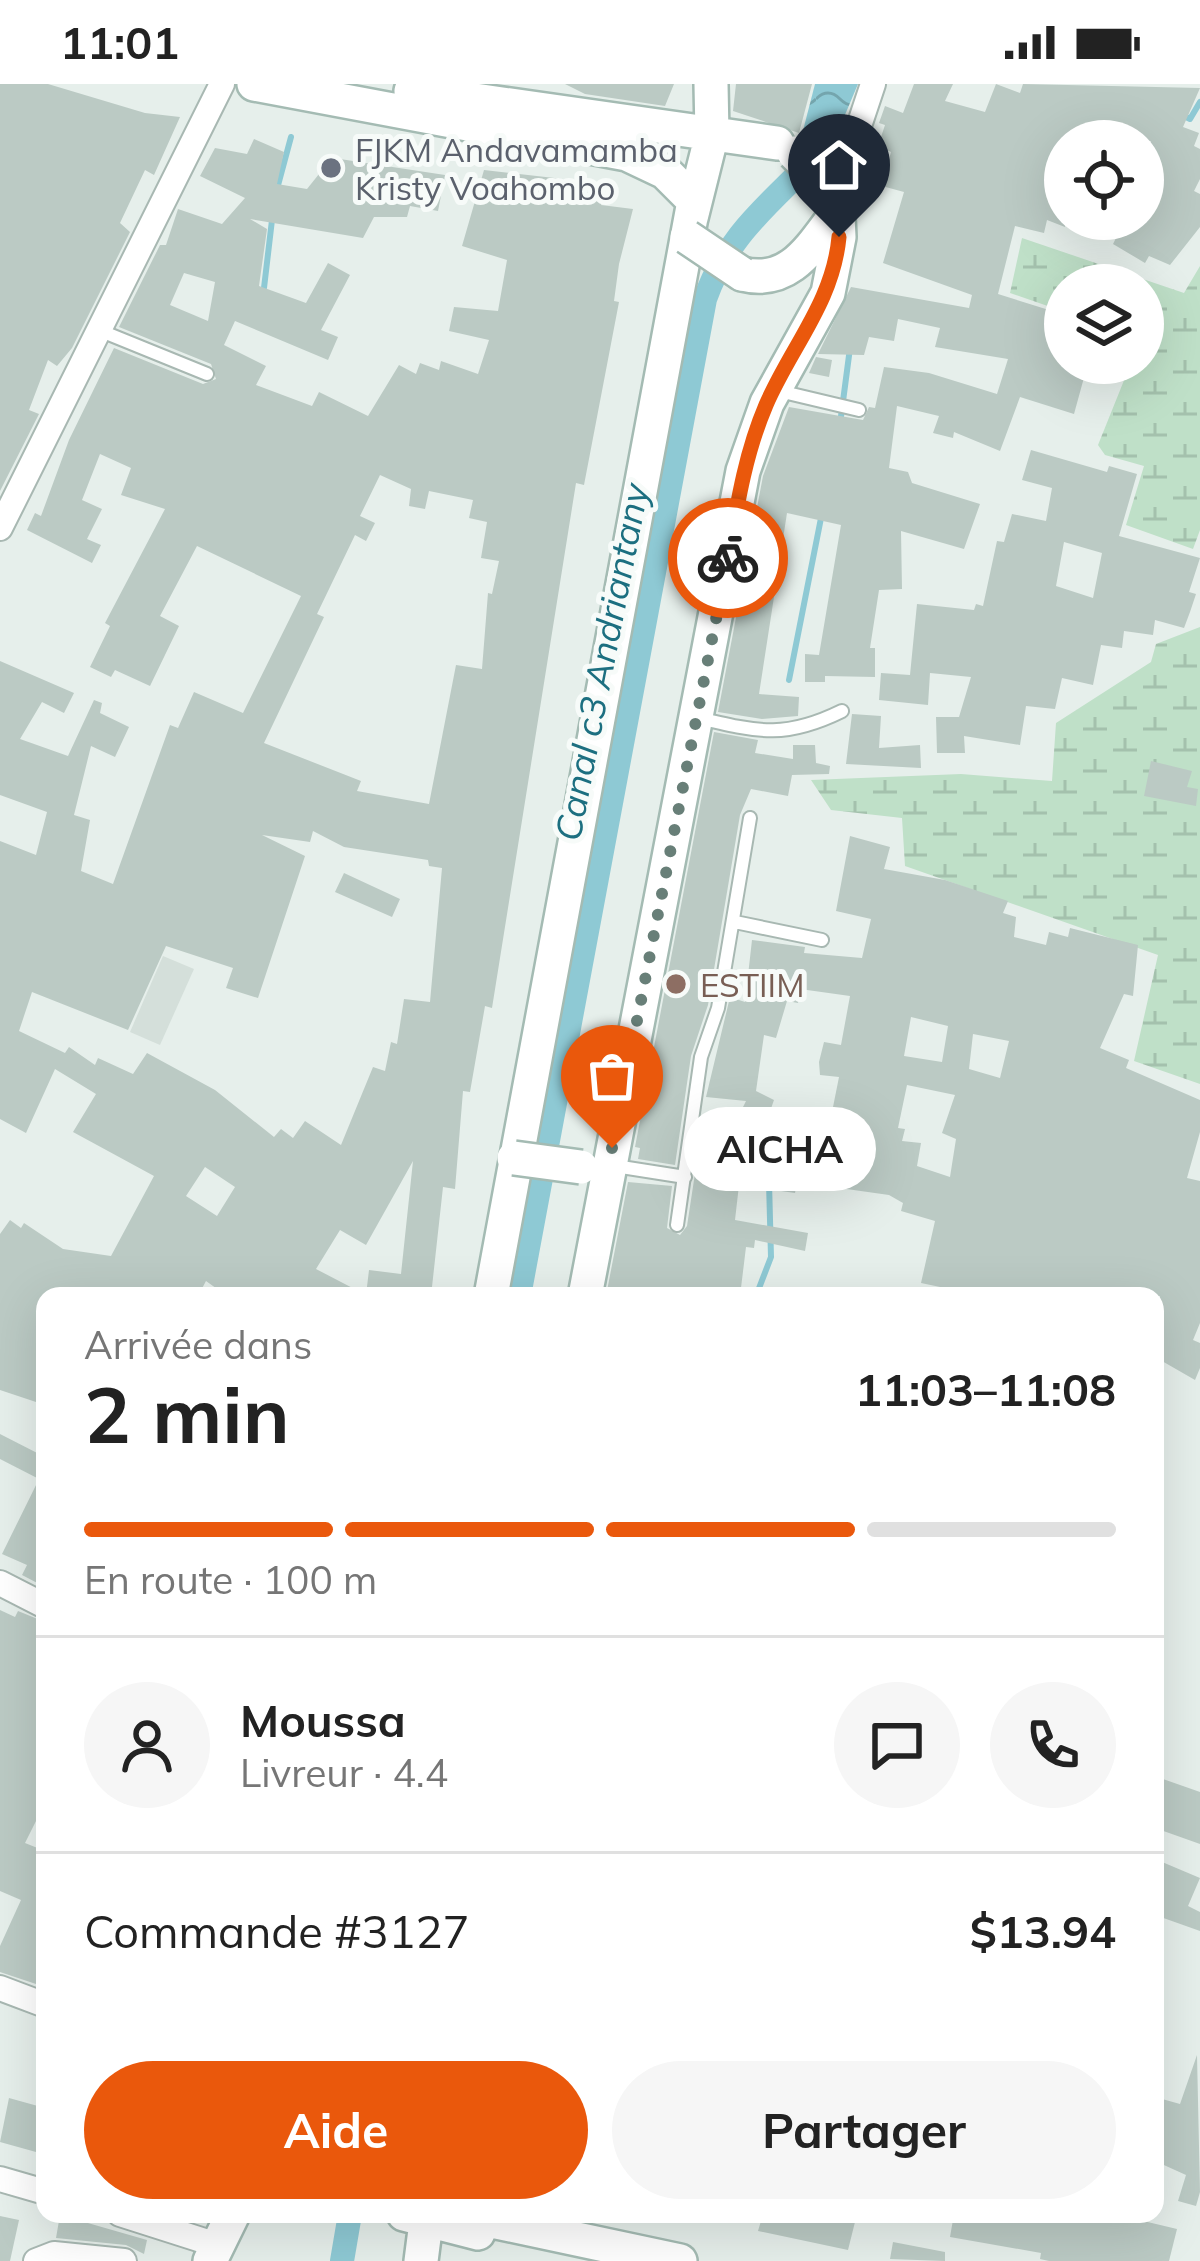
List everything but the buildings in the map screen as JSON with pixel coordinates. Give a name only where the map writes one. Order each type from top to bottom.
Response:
[{"type":"main road","points":[[254,84],[627,154],[664,172],[694,201]]},
{"type":"main road","points":[[374,84],[786,148]]},
{"type":"main road","points":[[715,84],[712,134],[687,236],[742,274],[775,276],[793,268],[837,205]]},
{"type":"main road","points":[[587,1287],[743,471],[767,403],[828,293],[836,266],[837,205],[786,148],[732,131],[715,84]]},
{"type":"main road","points":[[493,1287],[694,201]]},
{"type":"main road","points":[[519,1145],[581,1168],[612,1148]]},
{"type":"main road","points":[[212,2253],[228,2223]]},
{"type":"main road","points":[[421,2261],[429,2223]]},
{"type":"main road","points":[[459,2223],[615,2261]]},
{"type":"main road","points":[[469,2223],[680,2261]]},
{"type":"street","points":[[0,529],[222,84]]},
{"type":"street","points":[[837,205],[830,210],[873,84]]},
{"type":"street","points":[[0,1583],[36,1601]]},
{"type":"street","points":[[0,1988],[36,2002]]},
{"type":"street","points":[[0,2180],[36,2190]]},
{"type":"street","points":[[141,2223],[212,2253]]},
{"type":"street","points":[[36,2261],[55,2254],[124,2261]]},
{"type":"lane","points":[[106,334],[207,374]]},
{"type":"lane","points":[[778,391],[859,410]]},
{"type":"lane","points":[[698,718],[762,733],[803,730],[842,710]]},
{"type":"lane","points":[[677,1225],[701,1057],[718,1008],[749,818]]},
{"type":"lane","points":[[735,922],[822,940]]},
{"type":"lane","points":[[612,1148],[612,1165],[685,1177]]},
{"type":"shaded area","points":[[163,956],[194,969],[160,1045],[130,1032]]},
{"type":"green space","points":[[1022,238],[1099,264],[1044,264],[1044,305],[1010,293]]},
{"type":"green space","points":[[1200,266],[1200,530],[1193,549],[1126,525],[1144,466],[1105,455],[1098,445],[1123,384],[1164,384],[1164,286],[1184,293]]},
{"type":"green space","points":[[1200,627],[1200,1084],[1134,1061],[1158,955],[905,866],[902,818],[831,810],[811,780],[961,774],[1052,781],[1056,723],[1151,662],[1156,644]]},
{"type":"water","points":[[815,84],[858,84],[820,174],[798,150]]},
{"type":"waterway","points":[[1180,114],[1190,119],[1200,102]]},
{"type":"waterway","points":[[277,189],[291,137]]},
{"type":"waterway","name":"Canal c3 Andriantany","points":[[521,1287],[705,299],[738,238],[815,157]]},
{"type":"waterway","points":[[264,288],[272,220]]},
{"type":"waterway","points":[[840,424],[850,348]]},
{"type":"waterway","points":[[789,680],[822,513]]},
{"type":"waterway","points":[[759,1287],[771,1257],[769,1182]]},
{"type":"waterway","name":"Canal c3 Andriantany","points":[[342,2261],[348,2223]]},
{"type":"way so far","points":[[612,1148],[728,558]]},
{"type":"place","name":"FJKM Andavamamba Kristy Voahombo","points":[[331,168]]},
{"type":"place","name":"ESTIIM","points":[[676,984]]},
{"type":"place","name":"AICHA","points":[[612,1148]]},
{"type":"route","points":[[728,558],[743,471],[753,442],[767,403],[828,293],[839,237]]}]
